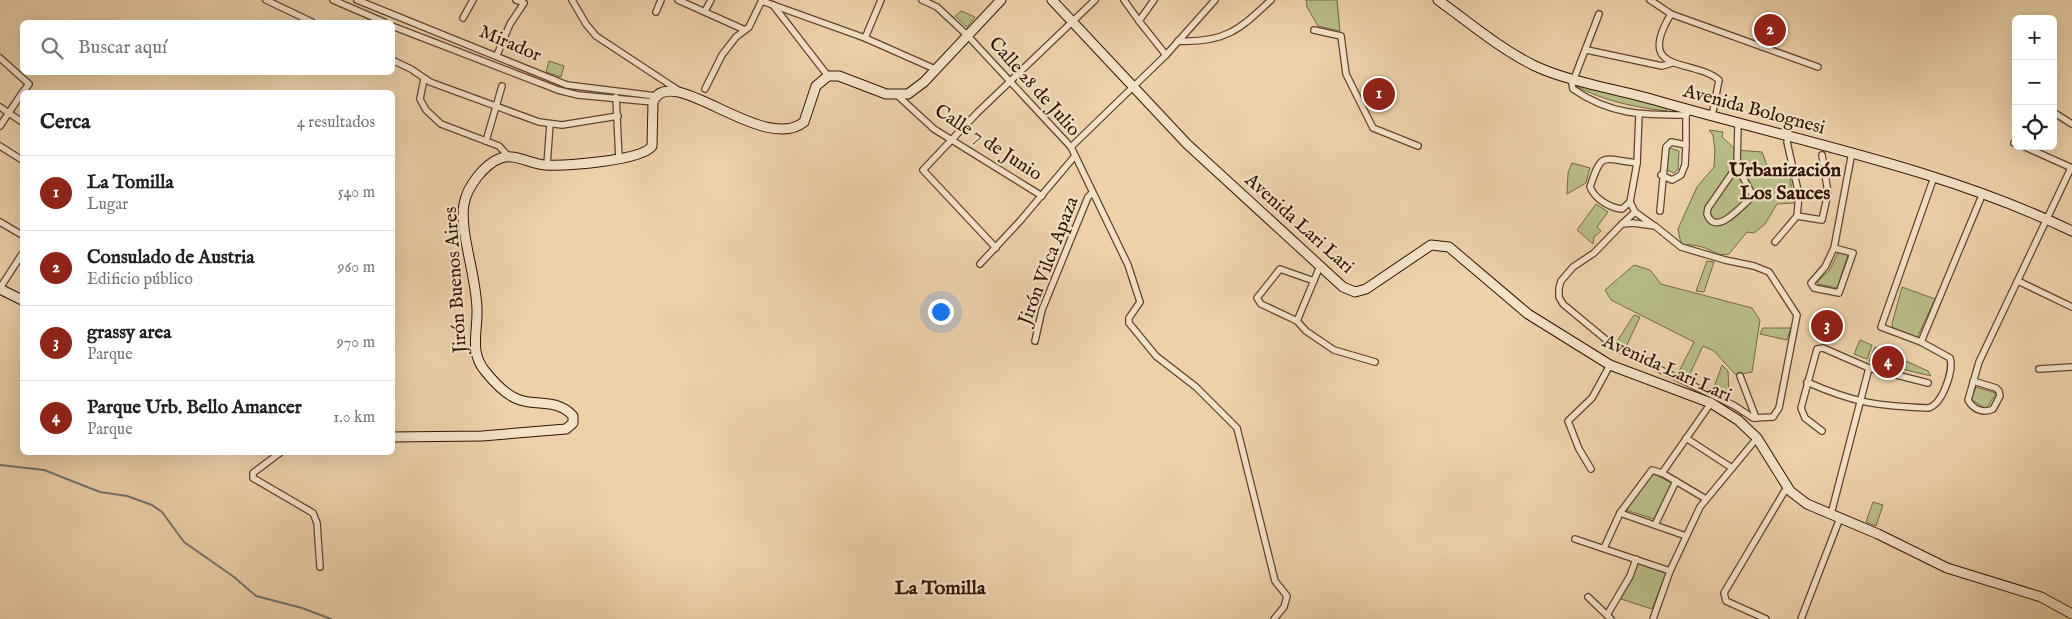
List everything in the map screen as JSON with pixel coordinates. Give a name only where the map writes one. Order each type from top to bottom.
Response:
[{"type":"street","points":[[266,0],[308,20]]},
{"type":"street","points":[[333,0],[379,20]]},
{"type":"street","name":"Mirador","points":[[357,0],[371,3],[567,85],[616,95],[654,99]]},
{"type":"street","points":[[463,18],[473,0]]},
{"type":"street","points":[[496,55],[510,24],[524,3],[516,0]]},
{"type":"street","points":[[572,0],[586,24],[596,36],[682,92],[762,127],[783,130],[798,126],[806,120],[816,86],[828,76],[836,75],[876,92],[897,96],[908,94],[918,88],[1001,0]]},
{"type":"street","points":[[656,12],[661,0]]},
{"type":"street","points":[[678,0],[745,30]]},
{"type":"street","points":[[706,11],[710,0]]},
{"type":"street","points":[[706,89],[722,55],[749,27],[762,0],[865,38],[934,69]]},
{"type":"street","points":[[865,38],[881,0]]},
{"type":"street","name":"Calle 28 de Julio","points":[[922,0],[937,7],[967,35],[1071,147],[1128,266],[1140,302],[1129,318],[1129,323],[1156,356],[1196,387],[1237,428],[1276,581],[1287,596],[1284,608],[1274,619]]},
{"type":"street","name":"Avenida Lari Lari","points":[[1052,0],[1135,86],[1187,144],[1343,287],[1355,292],[1366,289],[1432,244],[1449,247],[1528,314],[1610,365],[1711,403],[1738,420],[1757,438],[1787,487],[1807,504],[1947,568],[2041,597],[2072,614]]},
{"type":"street","points":[[996,248],[923,170],[1010,81],[1095,0]]},
{"type":"street","points":[[1124,0],[1166,55]]},
{"type":"street","points":[[1139,21],[1154,0]]},
{"type":"street","points":[[1071,147],[1166,55],[1215,0]]},
{"type":"street","points":[[1178,41],[1189,42],[1230,35],[1271,0]]},
{"type":"street","name":"Avenida Bolognesi","points":[[1438,0],[1513,54],[1546,70],[1688,113],[1712,116],[1852,152],[1983,193],[2072,231]]},
{"type":"street","points":[[1650,0],[1671,14],[1818,67]]},
{"type":"street","points":[[773,5],[828,76]]},
{"type":"street","points":[[1599,14],[1587,50],[1574,78],[1573,89],[1589,101],[1613,110],[1639,115],[1688,113],[1685,165],[1682,175],[1672,180],[1662,175]]},
{"type":"street","points":[[1671,14],[1658,39],[1661,52],[1672,63],[1713,75],[1719,80],[1712,116]]},
{"type":"street","name":"Mirador","points":[[395,27],[558,90],[578,95],[616,95]]},
{"type":"street","points":[[1314,30],[1341,36],[1346,74],[1353,92],[1373,128],[1418,146]]},
{"type":"street","points":[[1587,50],[1662,66],[1672,63]]},
{"type":"street","points":[[0,58],[29,84],[25,90]]},
{"type":"street","points":[[395,61],[411,69],[424,79],[495,107],[550,124],[585,122],[618,116]]},
{"type":"street","points":[[424,79],[420,99],[426,110],[442,124],[499,146],[508,156],[547,165],[619,159],[639,155],[652,146],[654,99],[668,90],[682,92]]},
{"type":"street","points":[[486,141],[502,86]]},
{"type":"street","points":[[616,95],[619,159]]},
{"type":"street","name":"Calle 7 de Junio","points":[[897,96],[934,129],[1042,196]]},
{"type":"street","points":[[0,126],[20,97]]},
{"type":"street","points":[[0,107],[20,121]]},
{"type":"street","points":[[1635,212],[1594,253],[1573,267],[1561,281],[1558,288],[1559,297],[1563,304],[1616,348],[1736,406],[1756,418],[1773,416],[1779,408],[1797,315],[1769,272],[1754,266],[1725,260],[1681,246],[1635,212],[1630,202],[1636,163],[1639,115]]},
{"type":"street","points":[[2057,115],[2072,124]]},
{"type":"street","points":[[547,165],[550,124]]},
{"type":"street","points":[[1737,166],[1708,208],[1707,214],[1712,222],[1717,224],[1724,222],[1753,196],[1737,166],[1738,124]]},
{"type":"street","points":[[1775,242],[1798,216],[1800,195],[1788,142],[1789,136]]},
{"type":"street","points":[[1660,211],[1666,147],[1671,142],[1686,145]]},
{"type":"street","points":[[0,146],[20,159]]},
{"type":"street","points":[[1973,381],[1996,388],[1999,391],[2000,396],[1993,409],[1984,412],[1970,403],[1968,397],[1973,381],[1979,362],[2071,168],[2032,150]]},
{"type":"street","points":[[1834,248],[1853,252],[1839,293],[1814,288],[1811,282],[1825,268],[1834,248],[1852,152]]},
{"type":"street","points":[[1798,216],[1822,220],[1828,193],[1822,155]]},
{"type":"street","name":"Jirón Buenos Aires","points":[[395,437],[488,436],[566,429],[573,424],[573,416],[562,407],[548,403],[522,401],[513,397],[485,372],[476,355],[477,301],[464,205],[469,189],[477,178],[497,159],[508,156]]},
{"type":"street","points":[[980,264],[1042,196],[1074,156]]},
{"type":"street","points":[[1630,202],[1622,209],[1613,208],[1593,194],[1590,187],[1598,162],[1603,159],[1636,163]]},
{"type":"street","points":[[1807,382],[1860,402],[1880,406],[1935,406],[1943,395],[1951,362],[1945,355],[1921,342],[1881,327],[1934,178]]},
{"type":"street","name":"Jirón Vilca Apaza","points":[[1035,341],[1042,310],[1088,197],[1092,193]]},
{"type":"street","points":[[1921,342],[1983,193]]},
{"type":"street","points":[[0,222],[20,234]]},
{"type":"street","points":[[1622,224],[1655,226]]},
{"type":"street","points":[[20,257],[0,288],[20,299]]},
{"type":"street","points":[[1297,321],[1320,266]]},
{"type":"street","points":[[1314,281],[1280,269],[1257,298],[1261,304],[1297,321],[1306,331],[1334,350],[1375,362]]},
{"type":"street","points":[[2018,281],[2072,307]]},
{"type":"street","points":[[1822,431],[1814,426],[1802,412],[1815,351],[1820,348],[1869,368],[1928,383]]},
{"type":"street","points":[[1591,469],[1579,449],[1568,421],[1592,398],[1610,365]]},
{"type":"street","points":[[2039,369],[2072,367]]},
{"type":"street","points":[[1831,514],[1869,368]]},
{"type":"street","points":[[1740,376],[1756,418]]},
{"type":"street","points":[[1662,473],[1711,403]]},
{"type":"street","points":[[1738,420],[1745,413]]},
{"type":"street","points":[[1686,438],[1732,468]]},
{"type":"street","points":[[1653,619],[1670,571],[1700,506],[1757,438]]},
{"type":"street","points":[[277,455],[254,473],[253,478],[312,513],[317,523],[320,567]]},
{"type":"street","points":[[1604,548],[1620,513],[1650,471],[1654,470],[1662,473],[1706,499]]},
{"type":"street","points":[[1655,525],[1676,481]]},
{"type":"street","points":[[1766,619],[1726,601],[1724,593],[1787,487]]},
{"type":"street","points":[[1620,513],[1686,536]]},
{"type":"street","points":[[1801,619],[1840,518]]},
{"type":"street","points":[[1576,539],[1670,571]]},
{"type":"street","points":[[1588,597],[1609,617],[1630,576],[1636,559]]},
{"type":"green space","points":[[1306,0],[1337,0],[1340,31],[1318,26],[1307,7]]},
{"type":"green space","points":[[961,11],[975,17],[967,27],[955,16]]},
{"type":"green space","points":[[549,61],[564,66],[561,77],[546,72]]},
{"type":"green space","points":[[1575,82],[1667,107],[1666,111],[1608,99],[1576,86]]},
{"type":"green space","points":[[1709,130],[1723,132],[1722,137],[1736,150],[1762,152],[1771,176],[1789,172],[1794,203],[1777,204],[1765,224],[1754,233],[1747,232],[1729,254],[1725,255],[1700,246],[1681,244],[1678,229],[1697,187],[1714,167],[1715,150],[1713,135]]},
{"type":"green space","points":[[1670,148],[1679,151],[1678,169],[1674,173],[1667,170],[1667,151]]},
{"type":"green space","points":[[1572,163],[1590,168],[1586,183],[1567,194],[1568,173]]},
{"type":"green space","points":[[1596,204],[1608,212],[1597,227],[1601,231],[1594,237],[1593,244],[1577,230]]},
{"type":"green space","points":[[1838,253],[1848,255],[1837,288],[1818,284],[1817,282],[1829,271]]},
{"type":"green space","points":[[1707,261],[1714,262],[1704,292],[1696,291]]},
{"type":"green space","points":[[1634,265],[1650,270],[1661,284],[1752,308],[1760,320],[1752,372],[1736,375],[1714,351],[1703,346],[1688,378],[1678,373],[1694,342],[1611,300],[1605,290]]},
{"type":"green space","points":[[1902,287],[1935,299],[1917,338],[1893,329],[1892,324]]},
{"type":"green space","points":[[1634,315],[1640,317],[1626,347],[1616,343]]},
{"type":"green space","points":[[1763,328],[1791,328],[1787,340],[1760,334]]},
{"type":"green space","points":[[1860,340],[1872,345],[1867,359],[1854,354]]},
{"type":"green space","points":[[1875,347],[1928,371],[1931,376],[1869,361]]},
{"type":"green space","points":[[1722,365],[1728,371],[1729,394],[1724,395],[1713,390]]},
{"type":"green space","points":[[1976,387],[1996,393],[1986,409],[1971,399]]},
{"type":"green space","points":[[1653,474],[1672,483],[1654,519],[1626,510]]},
{"type":"green space","points":[[1873,502],[1883,505],[1876,526],[1866,522]]},
{"type":"green space","points":[[1637,563],[1666,573],[1652,609],[1621,599]]},
{"type":"waterway","points":[[0,465],[44,470],[100,492],[127,496],[152,505],[162,512],[184,542],[234,577],[256,596],[302,608],[331,619]]},
{"type":"place","name":"Consulado de Austria","points":[[1770,30]]},
{"type":"place","name":"La Tomilla","points":[[1379,94]]},
{"type":"place","name":"grassy area","points":[[1827,326]]},
{"type":"place","name":"Parque Urb. Bello Amancer","points":[[1888,362]]},
{"type":"district","name":"Urbanización Los Sauces","points":[[1785,182]]},
{"type":"district","name":"La Tomilla","points":[[940,588]]}]
